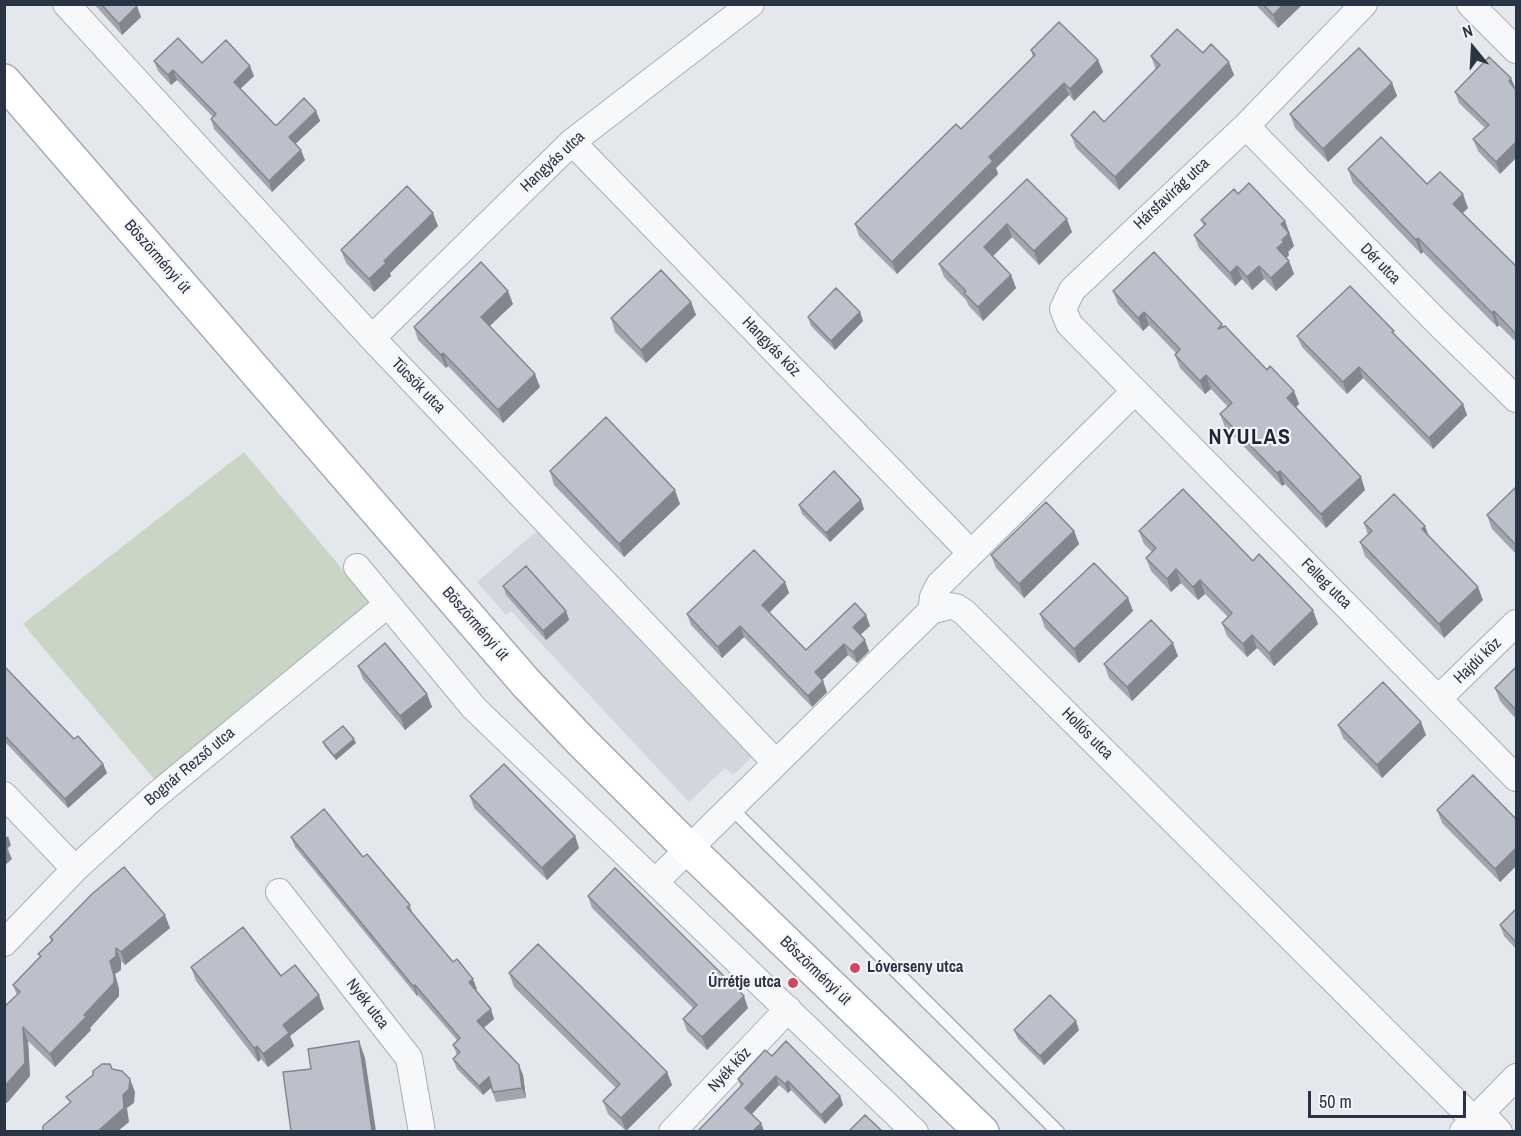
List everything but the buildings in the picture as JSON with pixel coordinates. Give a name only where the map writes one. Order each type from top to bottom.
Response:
[{"type":"main road","name":"Böszörményi út","points":[[4,81],[526,683],[688,848],[982,1131]]},
{"type":"street","name":"Tücsök utca","points":[[66,4],[372,338],[776,762]]},
{"type":"street","name":"Hangyás utca","points":[[372,338],[572,141],[751,4]]},
{"type":"street","name":"Hársfavirág utca","points":[[1135,391],[1069,324],[1063,309],[1072,290],[1246,126],[1364,4]]},
{"type":"street","points":[[1470,4],[1516,50]]},
{"type":"street","name":"Dér utca","points":[[1246,126],[1436,321],[1516,399]]},
{"type":"street","name":"Hangyás köz","points":[[572,141],[971,553]]},
{"type":"street","points":[[656,881],[931,611],[933,597],[939,585],[1135,391]]},
{"type":"street","name":"Felleg utca","points":[[1135,391],[1516,778]]},
{"type":"street","points":[[357,567],[474,708],[915,1131]]},
{"type":"street","name":"Bognár Rezső utca","points":[[4,944],[75,868],[154,797],[388,604]]},
{"type":"street","name":"Hollós utca","points":[[931,611],[949,606],[964,612],[1473,1122],[1499,1131]]},
{"type":"street","name":"Hajdú köz","points":[[1439,698],[1516,623]]},
{"type":"street","points":[[4,795],[75,868]]},
{"type":"street","name":"Nyék utca","points":[[279,892],[409,1058],[422,1131]]},
{"type":"street","name":"Nyék köz","points":[[672,1131],[788,1009]]},
{"type":"street","points":[[1473,1122],[1516,1077]]},
{"type":"lane","points":[[730,807],[1058,1131]]},
{"type":"shaded area","points":[[543,526],[756,754],[733,775],[725,768],[689,802],[511,611],[506,615],[477,582]]},
{"type":"green space","points":[[244,452],[370,602],[156,781],[23,624]]},
{"type":"place","name":"Lóverseny utca","points":[[855,968]]},
{"type":"place","name":"Úrrétje utca","points":[[793,983]]},
{"type":"district","name":"NYULAS","points":[[1250,438]]}]
